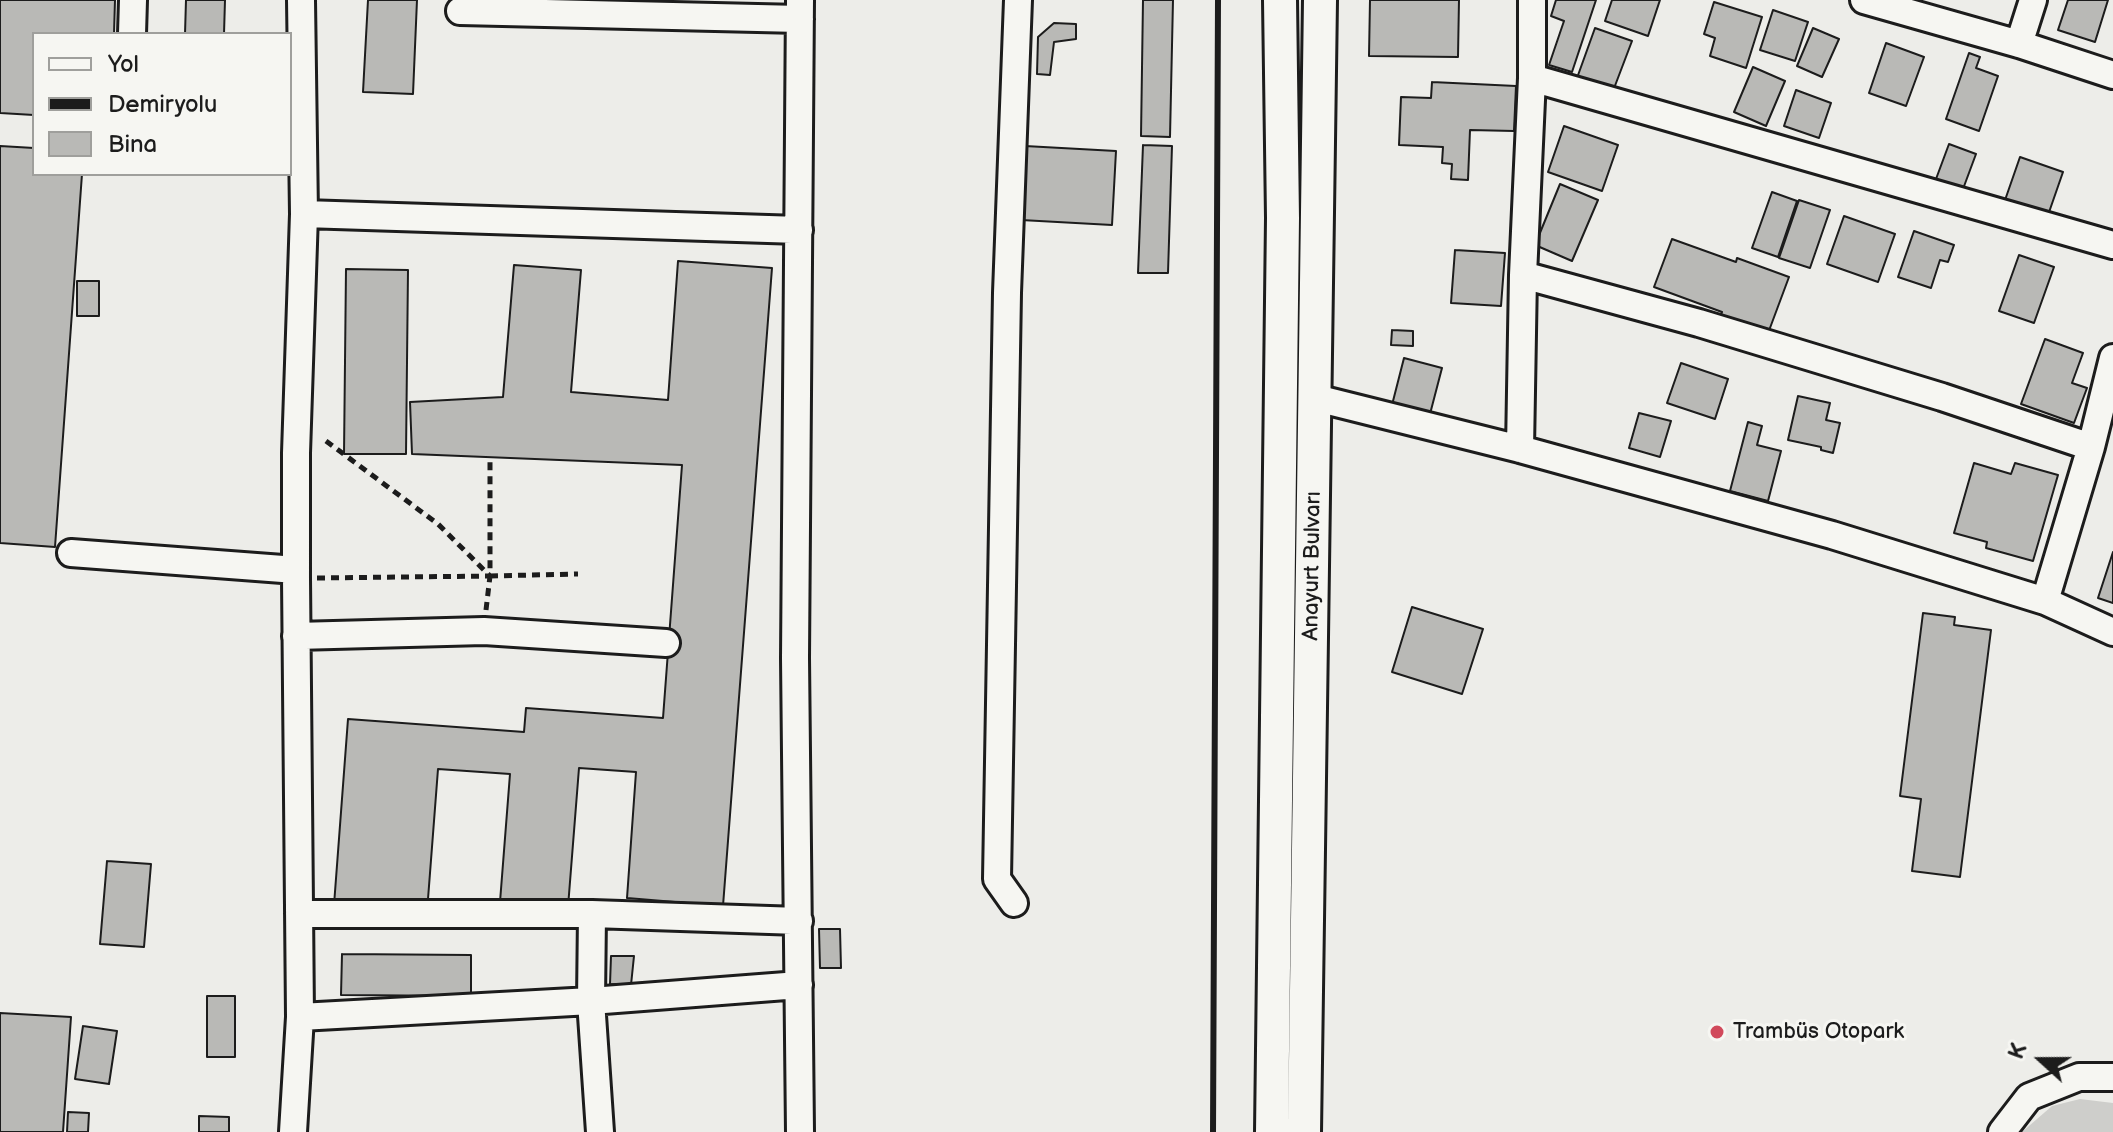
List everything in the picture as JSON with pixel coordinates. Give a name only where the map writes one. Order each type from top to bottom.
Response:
[{"type":"main road","name":"Anayurt Bulvarı","points":[[1272,1132],[1282,282],[1280,0]]},
{"type":"main road","name":"Anayurt Bulvarı","points":[[1304,1132],[1320,0]]},
{"type":"street","points":[[132,32],[133,0]]},
{"type":"street","points":[[293,1132],[300,1017],[296,574],[304,214],[301,0]]},
{"type":"street","points":[[1014,903],[997,879],[1007,293],[1018,0]]},
{"type":"street","points":[[1520,449],[1532,0]]},
{"type":"street","points":[[1864,0],[2019,44],[2113,75]]},
{"type":"street","points":[[2019,44],[2033,0]]},
{"type":"street","points":[[460,11],[800,9],[795,658],[800,1132]]},
{"type":"street","points":[[1532,78],[2113,245]]},
{"type":"street","points":[[304,214],[799,230]]},
{"type":"street","points":[[1523,275],[1699,323],[1942,397],[2091,447]]},
{"type":"street","points":[[2045,601],[2091,447],[2107,412],[2113,358]]},
{"type":"street","points":[[1316,398],[1520,449],[1832,535],[2045,601],[2113,632]]},
{"type":"street","points":[[71,553],[296,574]]},
{"type":"street","points":[[296,636],[484,631],[666,643]]},
{"type":"street","points":[[299,914],[592,914],[799,921]]},
{"type":"street","points":[[592,914],[591,1001],[600,1132]]},
{"type":"street","points":[[300,1017],[591,1001],[799,985]]},
{"type":"street","points":[[2002,1132],[2029,1097],[2079,1077],[2113,1077]]},
{"type":"path","points":[[298,416],[324,440],[438,524],[490,576]]},
{"type":"path","points":[[484,631],[490,576],[490,461]]},
{"type":"path","points":[[296,574],[578,574]]},
{"type":"shaded area","points":[[2080,1099],[2113,1103],[2113,1132],[2022,1132],[2052,1106]]},
{"type":"building","points":[[0,0],[115,0],[114,32],[32,32],[32,115],[0,113]]},
{"type":"building","points":[[186,0],[225,0],[224,32],[185,32]]},
{"type":"building","points":[[368,0],[417,0],[413,94],[363,92]]},
{"type":"building","points":[[1143,0],[1173,0],[1170,137],[1141,136]]},
{"type":"building","points":[[1370,0],[1459,0],[1458,57],[1369,56]]},
{"type":"building","points":[[1556,0],[1596,0],[1572,72],[1549,65],[1564,21],[1551,16]]},
{"type":"building","points":[[1612,0],[1660,0],[1648,36],[1605,21]]},
{"type":"building","points":[[2068,0],[2108,0],[2095,42],[2058,30]]},
{"type":"building","points":[[1714,2],[1762,17],[1746,68],[1710,56],[1715,38],[1704,34]]},
{"type":"building","points":[[1773,10],[1808,22],[1795,61],[1760,50]]},
{"type":"building","points":[[1054,23],[1076,24],[1076,39],[1054,42],[1050,75],[1037,74],[1038,37]]},
{"type":"building","points":[[1595,28],[1632,41],[1613,91],[1577,78]]},
{"type":"building","points":[[1813,28],[1839,39],[1822,77],[1797,66]]},
{"type":"building","points":[[1886,43],[1924,57],[1906,106],[1869,93]]},
{"type":"building","points":[[1969,53],[1980,57],[1976,68],[1998,76],[1979,131],[1946,119]]},
{"type":"building","points":[[1753,67],[1785,81],[1766,126],[1734,112]]},
{"type":"building","points":[[1432,82],[1516,86],[1514,131],[1470,130],[1468,180],[1451,179],[1452,164],[1442,163],[1443,147],[1399,145],[1401,97],[1431,98]]},
{"type":"building","points":[[1796,90],[1831,103],[1819,138],[1784,126]]},
{"type":"building","points":[[1564,126],[1618,145],[1602,191],[1548,172]]},
{"type":"building","points":[[1949,144],[1976,154],[1963,189],[1936,179]]},
{"type":"building","points":[[1143,145],[1172,146],[1168,273],[1138,273]]},
{"type":"building","points":[[0,146],[32,148],[32,176],[82,176],[55,547],[0,543]]},
{"type":"building","points":[[1025,146],[1116,151],[1112,225],[1021,220]]},
{"type":"building","points":[[2020,157],[2063,172],[2047,218],[2004,203]]},
{"type":"building","points":[[1560,184],[1598,200],[1572,261],[1535,245]]},
{"type":"building","points":[[1772,192],[1797,201],[1778,257],[1752,248]]},
{"type":"building","points":[[1799,200],[1830,210],[1810,268],[1779,258]]},
{"type":"building","points":[[1844,216],[1895,234],[1878,282],[1827,264]]},
{"type":"building","points":[[1914,231],[1954,245],[1948,262],[1940,260],[1931,288],[1898,277]]},
{"type":"building","points":[[1672,239],[1789,277],[1767,336],[1719,319],[1722,312],[1654,287]]},
{"type":"building","points":[[1455,250],[1505,253],[1501,306],[1451,303]]},
{"type":"building","points":[[2019,255],[2054,267],[2034,323],[1999,311]]},
{"type":"building","points":[[678,261],[772,268],[723,906],[627,898],[636,772],[579,768],[568,907],[500,902],[510,774],[438,769],[427,912],[334,905],[348,719],[524,732],[526,708],[663,718],[682,465],[412,454],[410,402],[503,397],[514,265],[581,270],[571,392],[668,400]]},
{"type":"building","points":[[346,269],[408,270],[406,454],[344,454]]},
{"type":"building","points":[[77,281],[99,281],[99,316],[77,316]]},
{"type":"building","points":[[1392,330],[1413,331],[1413,346],[1391,345]]},
{"type":"building","points":[[2045,339],[2083,353],[2072,383],[2087,388],[2074,423],[2021,404]]},
{"type":"building","points":[[1404,358],[1442,368],[1430,414],[1392,405]]},
{"type":"building","points":[[1681,363],[1728,379],[1715,419],[1667,403]]},
{"type":"building","points":[[1798,396],[1830,403],[1826,420],[1840,423],[1833,453],[1821,450],[1821,447],[1788,440]]},
{"type":"building","points":[[1639,413],[1671,421],[1660,457],[1629,448]]},
{"type":"building","points":[[1748,422],[1762,426],[1757,445],[1781,451],[1768,501],[1730,491]]},
{"type":"building","points":[[1974,463],[2011,474],[2015,463],[2058,475],[2033,561],[1986,548],[1987,542],[1954,533]]},
{"type":"building","points":[[2113,552],[2113,603],[2098,598]]},
{"type":"building","points":[[1412,607],[1483,629],[1462,694],[1392,672]]},
{"type":"building","points":[[1923,613],[1955,617],[1954,625],[1991,630],[1960,877],[1912,871],[1921,799],[1900,796]]},
{"type":"building","points":[[107,861],[151,864],[144,947],[100,944]]},
{"type":"building","points":[[819,929],[840,929],[841,968],[820,968]]},
{"type":"building","points":[[342,954],[471,955],[471,996],[341,995]]},
{"type":"building","points":[[611,956],[634,956],[631,985],[610,984]]},
{"type":"building","points":[[207,996],[235,996],[235,1057],[207,1057]]},
{"type":"building","points":[[0,1013],[71,1017],[63,1132],[0,1132]]},
{"type":"building","points":[[83,1026],[117,1031],[109,1084],[75,1079]]},
{"type":"building","points":[[68,1112],[89,1113],[88,1132],[67,1132]]},
{"type":"building","points":[[199,1116],[229,1117],[229,1132],[199,1132]]},
{"type":"railway","points":[[1213,1132],[1218,0]]},
{"type":"place","name":"Trambüs Otopark","points":[[1717,1032]]}]
